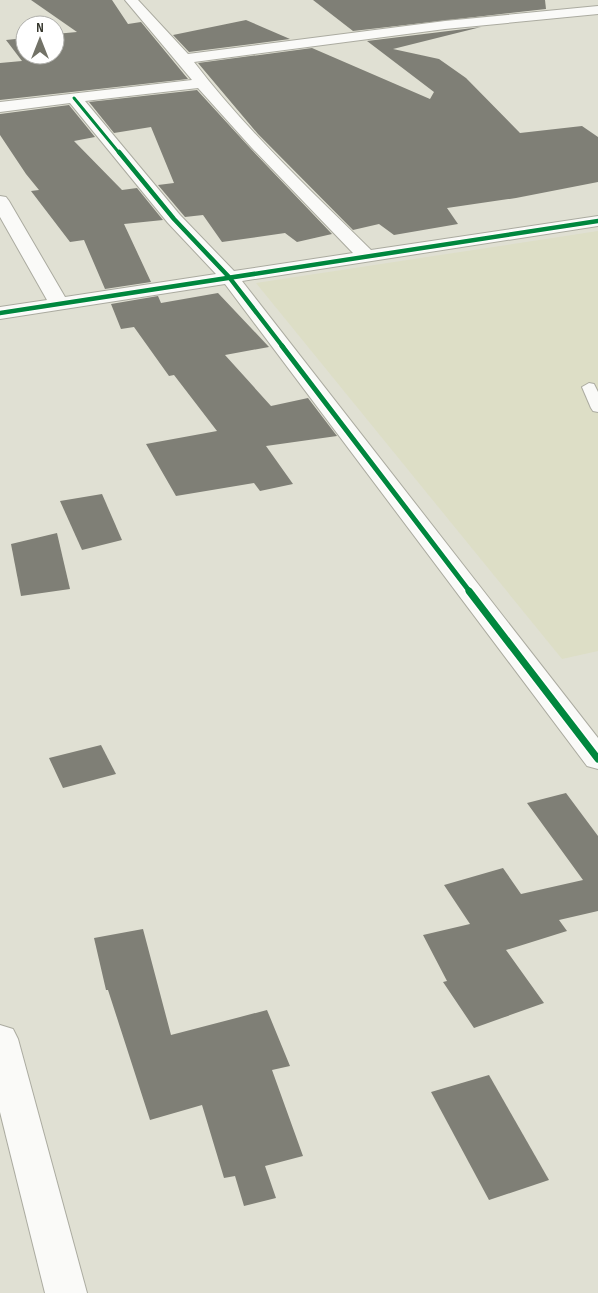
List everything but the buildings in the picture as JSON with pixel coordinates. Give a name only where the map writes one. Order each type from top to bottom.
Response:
[{"type":"street","points":[[131,0],[184,59],[202,83],[318,208],[366,256]]},
{"type":"street","points":[[184,59],[437,26],[598,10]]},
{"type":"street","points":[[0,107],[202,83]]},
{"type":"street","points":[[74,98],[174,219],[230,277],[598,759]]},
{"type":"street","points":[[0,201],[59,304]]},
{"type":"street","points":[[0,313],[598,221]]},
{"type":"street","points":[[0,1039],[66,1293]]},
{"type":"lane","points":[[589,388],[598,408]]},
{"type":"shaded area","points":[[598,231],[598,651],[562,659],[256,283]]},
{"type":"cycle path","points":[[74,98],[174,219],[229,277],[598,759]]},
{"type":"cycle path","points":[[0,313],[598,221]]}]
